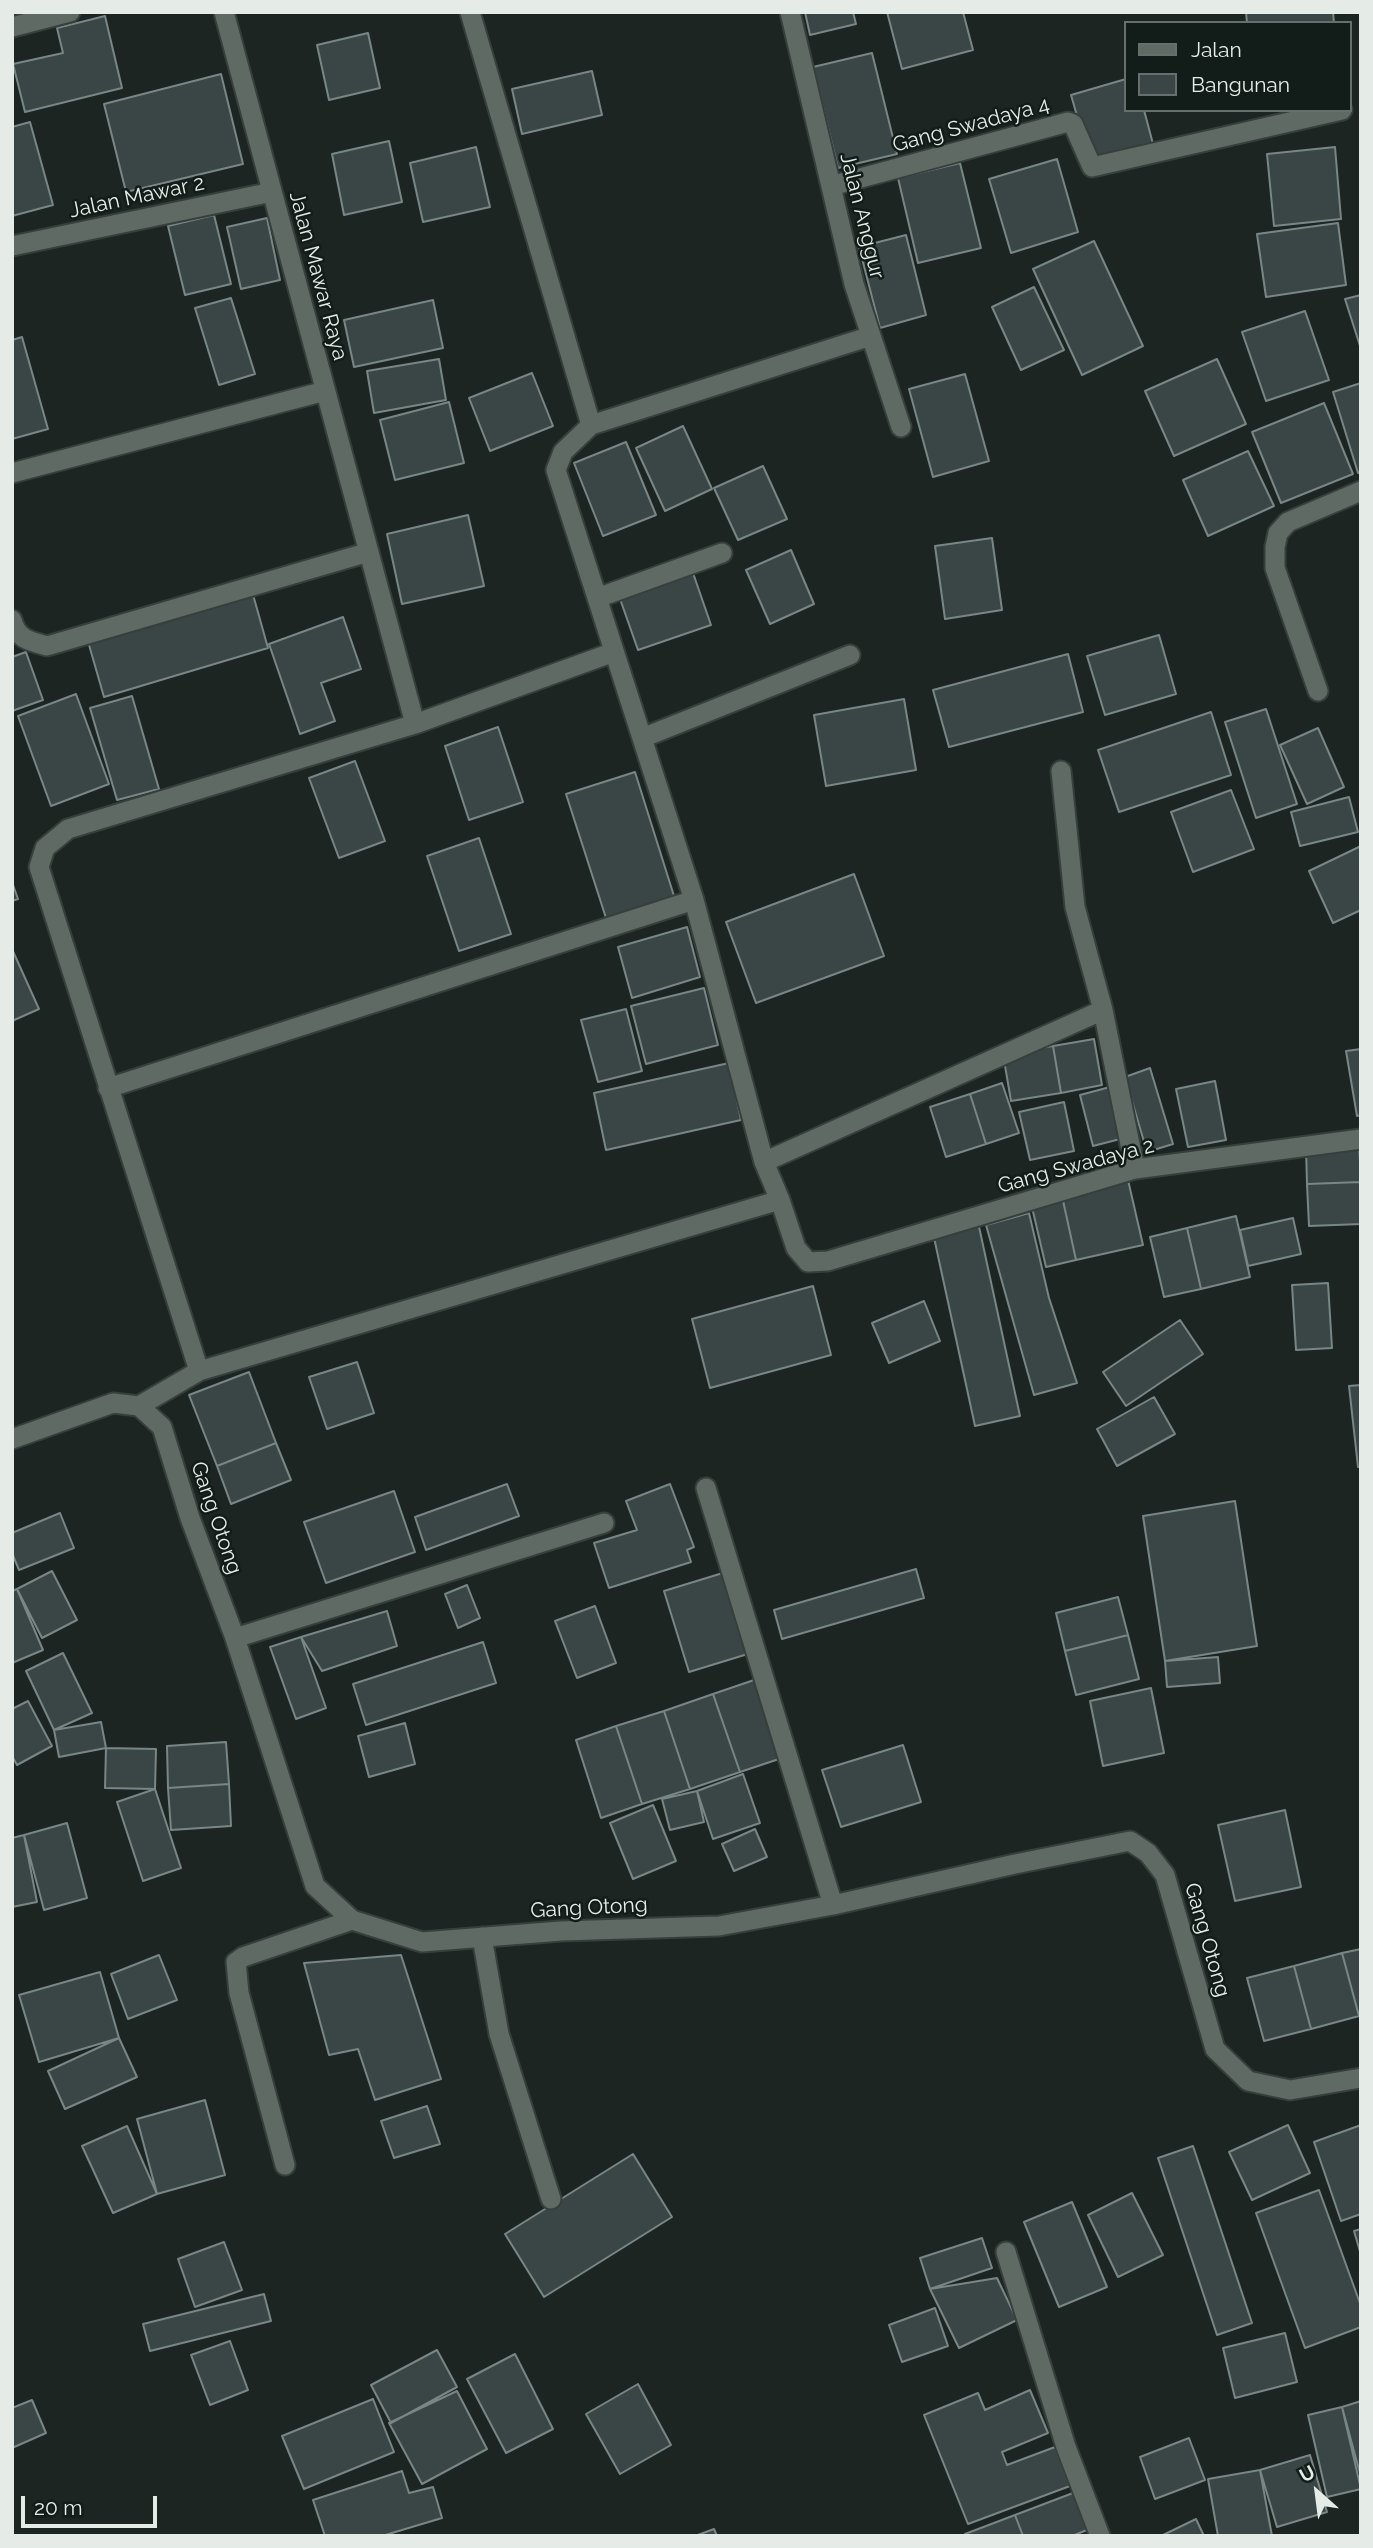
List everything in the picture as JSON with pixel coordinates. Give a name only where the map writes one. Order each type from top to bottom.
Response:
[{"type":"street","points":[[12,27],[70,12]]},
{"type":"street","name":"Jalan Mawar Raya","points":[[224,12],[415,724]]},
{"type":"street","points":[[470,12],[591,425]]},
{"type":"street","name":"Jalan Anggur","points":[[790,12],[854,284],[901,427]]},
{"type":"street","name":"Gang Swadaya 4","points":[[831,186],[1068,122],[1073,124],[1092,167],[1333,112]]},
{"type":"street","name":"Jalan Mawar 2","points":[[12,246],[272,192]]},
{"type":"street","points":[[12,1439],[113,1403],[139,1406],[199,1371],[780,1200],[764,1162],[694,900],[556,470],[563,452],[591,425],[871,336]]},
{"type":"street","points":[[12,473],[326,391]]},
{"type":"street","points":[[1318,691],[1275,568],[1278,533],[1288,522],[1361,491]]},
{"type":"street","points":[[12,620],[15,631],[29,642],[47,646],[369,552]]},
{"type":"street","points":[[597,598],[722,553]]},
{"type":"street","points":[[199,1371],[39,867],[45,848],[68,829],[415,724],[614,652]]},
{"type":"street","points":[[642,738],[850,655]]},
{"type":"street","points":[[1061,771],[1075,907],[1103,1010],[1135,1169]]},
{"type":"street","points":[[108,1088],[694,900]]},
{"type":"street","points":[[764,1162],[1103,1010]]},
{"type":"street","name":"Gang Swadaya 2","points":[[780,1200],[796,1248],[808,1262],[828,1261],[1135,1169],[1361,1139]]},
{"type":"street","name":"Gang Otong","points":[[139,1406],[162,1427],[190,1518],[235,1638],[315,1886],[352,1920],[422,1942],[561,1931],[719,1926],[833,1905],[1130,1841],[1148,1853],[1165,1875],[1214,2049],[1248,2081],[1290,2090],[1361,2078]]},
{"type":"street","points":[[706,1488],[833,1905]]},
{"type":"street","points":[[235,1638],[604,1523]]},
{"type":"street","points":[[285,2165],[239,1993],[236,1962],[243,1957],[352,1920]]},
{"type":"street","points":[[482,1937],[499,2034],[551,2199]]},
{"type":"street","points":[[1006,2252],[1066,2447],[1100,2536]]},
{"type":"building","points":[[805,12],[853,12],[856,24],[810,35]]},
{"type":"building","points":[[887,12],[963,12],[973,50],[902,69]]},
{"type":"building","points":[[1246,12],[1333,12],[1334,21],[1247,21]]},
{"type":"building","points":[[105,16],[122,88],[25,112],[13,64],[63,53],[57,28]]},
{"type":"building","points":[[368,33],[380,88],[329,100],[317,45]]},
{"type":"building","points":[[872,53],[897,154],[838,168],[813,67]]},
{"type":"building","points":[[592,71],[602,115],[522,134],[512,89]]},
{"type":"building","points":[[221,74],[243,164],[126,192],[104,104]]},
{"type":"building","points":[[1124,80],[1124,112],[1145,112],[1153,144],[1090,161],[1071,95]]},
{"type":"building","points":[[30,122],[53,205],[12,216],[12,127]]},
{"type":"building","points":[[389,141],[402,202],[344,215],[332,154]]},
{"type":"building","points":[[476,147],[490,207],[423,222],[410,163]]},
{"type":"building","points":[[1335,147],[1341,219],[1274,226],[1267,154]]},
{"type":"building","points":[[1057,159],[1078,232],[1011,253],[989,179]]},
{"type":"building","points":[[960,163],[981,248],[918,263],[898,178]]},
{"type":"building","points":[[214,215],[231,284],[185,295],[168,226]]},
{"type":"building","points":[[267,218],[280,280],[241,289],[227,227]]},
{"type":"building","points":[[1338,223],[1346,285],[1266,297],[1257,234]]},
{"type":"building","points":[[906,235],[926,315],[880,328],[859,247]]},
{"type":"building","points":[[1094,241],[1143,346],[1082,375],[1033,269]]},
{"type":"building","points":[[1034,287],[1064,350],[1021,370],[992,307]]},
{"type":"building","points":[[1361,295],[1361,349],[1345,299]]},
{"type":"building","points":[[231,298],[255,374],[219,385],[195,308]]},
{"type":"building","points":[[433,300],[443,348],[354,367],[344,320]]},
{"type":"building","points":[[1305,311],[1329,380],[1266,401],[1242,332]]},
{"type":"building","points":[[22,337],[48,429],[12,439],[12,340]]},
{"type":"building","points":[[439,359],[446,400],[374,413],[367,371]]},
{"type":"building","points":[[1217,359],[1246,424],[1174,456],[1145,391]]},
{"type":"building","points":[[532,373],[553,426],[490,451],[469,398]]},
{"type":"building","points":[[965,374],[989,461],[933,477],[909,389]]},
{"type":"building","points":[[1361,383],[1361,472],[1358,473],[1333,392]]},
{"type":"building","points":[[449,402],[464,463],[395,480],[380,420]]},
{"type":"building","points":[[1324,403],[1353,474],[1281,503],[1252,432]]},
{"type":"building","points":[[683,426],[712,489],[665,511],[636,448]]},
{"type":"building","points":[[626,442],[656,515],[603,536],[574,463]]},
{"type":"building","points":[[1248,451],[1274,506],[1208,536],[1183,480]]},
{"type":"building","points":[[763,466],[787,519],[738,540],[714,488]]},
{"type":"building","points":[[468,515],[484,586],[402,604],[387,534]]},
{"type":"building","points":[[992,538],[1002,610],[945,619],[935,546]]},
{"type":"building","points":[[791,550],[814,604],[770,624],[746,570]]},
{"type":"building","points":[[692,570],[711,625],[638,650],[619,596]]},
{"type":"building","points":[[252,591],[268,648],[104,697],[87,638]]},
{"type":"building","points":[[343,617],[361,669],[321,683],[335,721],[300,734],[269,644]]},
{"type":"building","points":[[1159,635],[1176,694],[1105,715],[1087,656]]},
{"type":"building","points":[[26,652],[43,700],[12,711],[12,657]]},
{"type":"building","points":[[1068,654],[1083,712],[949,747],[933,690]]},
{"type":"building","points":[[76,694],[109,784],[51,806],[18,716]]},
{"type":"building","points":[[132,696],[159,789],[117,800],[90,708]]},
{"type":"building","points":[[904,699],[916,770],[826,786],[814,715]]},
{"type":"building","points":[[1266,709],[1297,804],[1256,818],[1225,722]]},
{"type":"building","points":[[1211,712],[1231,775],[1119,812],[1098,750]]},
{"type":"building","points":[[498,727],[523,802],[469,820],[445,746]]},
{"type":"building","points":[[1318,728],[1344,787],[1307,804],[1280,745]]},
{"type":"building","points":[[355,761],[385,841],[339,858],[309,778]]},
{"type":"building","points":[[635,772],[674,896],[606,918],[566,794]]},
{"type":"building","points":[[1231,790],[1254,849],[1193,872],[1171,812]]},
{"type":"building","points":[[1349,797],[1358,832],[1300,846],[1291,812]]},
{"type":"building","points":[[479,838],[511,934],[459,951],[427,856]]},
{"type":"building","points":[[1361,846],[1361,910],[1333,923],[1309,871]]},
{"type":"building","points":[[854,874],[884,956],[756,1003],[726,922]]},
{"type":"building","points":[[12,882],[18,899],[12,901]]},
{"type":"building","points":[[687,927],[700,977],[632,998],[618,947]]},
{"type":"building","points":[[12,949],[39,1009],[12,1021]]},
{"type":"building","points":[[704,988],[718,1045],[646,1064],[631,1006]]},
{"type":"building","points":[[626,1009],[642,1071],[598,1082],[581,1020]]},
{"type":"building","points":[[1094,1039],[1102,1085],[1061,1093],[1053,1046]]},
{"type":"building","points":[[1053,1046],[1061,1093],[1011,1101],[1003,1054]]},
{"type":"building","points":[[1361,1049],[1361,1115],[1357,1116],[1346,1051]]},
{"type":"building","points":[[729,1063],[741,1120],[606,1150],[594,1093]]},
{"type":"building","points":[[1150,1068],[1173,1144],[1147,1152],[1125,1077]]},
{"type":"building","points":[[1215,1081],[1226,1140],[1188,1147],[1176,1089]]},
{"type":"building","points":[[1002,1083],[1019,1133],[986,1144],[970,1094]]},
{"type":"building","points":[[1110,1087],[1124,1138],[1093,1146],[1080,1095]]},
{"type":"building","points":[[970,1094],[986,1144],[946,1157],[930,1107]]},
{"type":"building","points":[[1064,1102],[1074,1151],[1030,1160],[1019,1112]]},
{"type":"building","points":[[1359,1143],[1361,1182],[1307,1184],[1306,1148]]},
{"type":"building","points":[[1128,1180],[1143,1245],[1076,1260],[1062,1196]]},
{"type":"building","points":[[1361,1182],[1361,1224],[1309,1226],[1307,1184]]},
{"type":"building","points":[[1062,1196],[1076,1260],[1046,1267],[1031,1203]]},
{"type":"building","points":[[1029,1213],[1049,1298],[1077,1383],[1034,1395],[986,1225]]},
{"type":"building","points":[[1236,1216],[1250,1277],[1201,1289],[1187,1228]]},
{"type":"building","points":[[1293,1218],[1301,1254],[1248,1266],[1240,1230]]},
{"type":"building","points":[[978,1222],[1020,1416],[975,1426],[933,1233]]},
{"type":"building","points":[[1187,1228],[1201,1289],[1164,1297],[1150,1237]]},
{"type":"building","points":[[1328,1283],[1332,1348],[1296,1350],[1292,1285]]},
{"type":"building","points":[[813,1286],[831,1355],[710,1388],[692,1319]]},
{"type":"building","points":[[924,1301],[940,1341],[889,1363],[872,1323]]},
{"type":"building","points":[[1180,1320],[1203,1354],[1126,1406],[1103,1372]]},
{"type":"building","points":[[357,1362],[374,1413],[327,1429],[309,1377]]},
{"type":"building","points":[[249,1372],[276,1443],[217,1466],[189,1395]]},
{"type":"building","points":[[1361,1385],[1361,1467],[1358,1467],[1349,1386]]},
{"type":"building","points":[[1154,1397],[1175,1434],[1117,1466],[1097,1429]]},
{"type":"building","points":[[276,1443],[291,1480],[231,1504],[217,1466]]},
{"type":"building","points":[[507,1484],[519,1516],[426,1550],[415,1517]]},
{"type":"building","points":[[670,1484],[694,1547],[687,1550],[691,1562],[609,1588],[594,1543],[637,1530],[626,1501]]},
{"type":"building","points":[[394,1491],[415,1552],[326,1583],[304,1522]]},
{"type":"building","points":[[1235,1501],[1257,1646],[1165,1661],[1143,1516]]},
{"type":"building","points":[[60,1513],[74,1548],[19,1570],[12,1553],[12,1533]]},
{"type":"building","points":[[916,1569],[924,1598],[782,1639],[774,1610]]},
{"type":"building","points":[[52,1571],[77,1620],[42,1638],[17,1589]]},
{"type":"building","points":[[726,1572],[751,1653],[689,1672],[664,1591]]},
{"type":"building","points":[[467,1585],[480,1618],[458,1628],[445,1594]]},
{"type":"building","points":[[17,1589],[43,1650],[12,1663],[12,1591]]},
{"type":"building","points":[[1118,1597],[1128,1635],[1065,1651],[1056,1613]]},
{"type":"building","points":[[595,1606],[616,1663],[577,1678],[555,1621]]},
{"type":"building","points":[[387,1611],[397,1646],[322,1671],[301,1637]]},
{"type":"building","points":[[1128,1635],[1139,1679],[1076,1695],[1065,1651]]},
{"type":"building","points":[[301,1637],[326,1708],[296,1719],[270,1647]]},
{"type":"building","points":[[483,1642],[496,1683],[366,1725],[353,1684]]},
{"type":"building","points":[[63,1653],[92,1713],[54,1730],[26,1671]]},
{"type":"building","points":[[1218,1657],[1220,1683],[1167,1687],[1165,1661]]},
{"type":"building","points":[[757,1679],[782,1758],[740,1772],[713,1694]]},
{"type":"building","points":[[1151,1688],[1164,1753],[1103,1766],[1090,1701]]},
{"type":"building","points":[[713,1694],[740,1772],[690,1789],[664,1711]]},
{"type":"building","points":[[28,1701],[52,1746],[17,1765],[12,1756],[12,1709]]},
{"type":"building","points":[[664,1711],[690,1789],[642,1804],[616,1726]]},
{"type":"building","points":[[101,1722],[106,1748],[59,1757],[54,1730]]},
{"type":"building","points":[[405,1723],[415,1764],[369,1777],[358,1736]]},
{"type":"building","points":[[616,1726],[642,1804],[601,1818],[576,1740]]},
{"type":"building","points":[[226,1742],[229,1784],[168,1788],[167,1746]]},
{"type":"building","points":[[903,1745],[921,1802],[841,1827],[822,1770]]},
{"type":"building","points":[[106,1748],[156,1749],[155,1789],[105,1788]]},
{"type":"building","points":[[743,1774],[760,1823],[713,1839],[697,1791]]},
{"type":"building","points":[[229,1784],[231,1826],[171,1830],[168,1788]]},
{"type":"building","points":[[155,1789],[181,1868],[143,1881],[117,1802]]},
{"type":"building","points":[[697,1791],[704,1822],[670,1830],[662,1799]]},
{"type":"building","points":[[653,1805],[676,1861],[633,1879],[610,1823]]},
{"type":"building","points":[[1285,1810],[1301,1887],[1235,1901],[1218,1825]]},
{"type":"building","points":[[67,1823],[87,1898],[44,1910],[24,1835]]},
{"type":"building","points":[[755,1829],[767,1857],[734,1871],[722,1844]]},
{"type":"building","points":[[24,1835],[37,1902],[12,1907],[12,1838]]},
{"type":"building","points":[[1361,1949],[1361,2016],[1359,2016],[1342,1953]]},
{"type":"building","points":[[1342,1953],[1359,2016],[1311,2029],[1294,1966]]},
{"type":"building","points":[[159,1955],[177,2000],[128,2019],[111,1974]]},
{"type":"building","points":[[401,1955],[441,2079],[375,2100],[358,2049],[329,2055],[304,1963]]},
{"type":"building","points":[[1294,1966],[1311,2029],[1264,2041],[1247,1978]]},
{"type":"building","points":[[100,1972],[119,2038],[39,2062],[19,1995]]},
{"type":"building","points":[[119,2038],[137,2077],[65,2109],[48,2071]]},
{"type":"building","points":[[205,2100],[225,2175],[157,2194],[137,2119]]},
{"type":"building","points":[[427,2106],[440,2144],[394,2158],[381,2121]]},
{"type":"building","points":[[1288,2125],[1310,2173],[1252,2200],[1229,2152]]},
{"type":"building","points":[[1361,2125],[1361,2214],[1341,2221],[1314,2142]]},
{"type":"building","points":[[127,2126],[157,2194],[113,2213],[82,2146]]},
{"type":"building","points":[[1193,2146],[1252,2323],[1217,2335],[1158,2158]]},
{"type":"building","points":[[633,2154],[672,2217],[544,2297],[505,2234]]},
{"type":"building","points":[[1319,2190],[1361,2306],[1361,2327],[1305,2348],[1256,2213]]},
{"type":"building","points":[[1132,2193],[1163,2255],[1118,2277],[1088,2215]]},
{"type":"building","points":[[1072,2202],[1107,2287],[1059,2307],[1024,2222]]},
{"type":"building","points":[[1361,2229],[1361,2255],[1354,2231]]},
{"type":"building","points":[[982,2238],[992,2268],[930,2289],[920,2258]]},
{"type":"building","points":[[224,2242],[242,2290],[195,2307],[178,2259]]},
{"type":"building","points":[[997,2278],[1017,2320],[959,2348],[930,2289]]},
{"type":"building","points":[[264,2294],[271,2321],[150,2351],[143,2324]]},
{"type":"building","points":[[935,2308],[948,2346],[902,2362],[889,2325]]},
{"type":"building","points":[[1285,2333],[1297,2382],[1235,2398],[1223,2348]]},
{"type":"building","points":[[230,2341],[248,2390],[210,2405],[191,2355]]},
{"type":"building","points":[[437,2350],[457,2387],[391,2423],[371,2385]]},
{"type":"building","points":[[515,2354],[553,2429],[506,2453],[467,2379]]},
{"type":"building","points":[[638,2384],[671,2445],[620,2474],[586,2414]]},
{"type":"building","points":[[1030,2390],[1048,2433],[1002,2452],[1007,2465],[1055,2447],[1070,2486],[968,2524],[924,2415],[978,2393],[985,2410]]},
{"type":"building","points":[[457,2391],[487,2449],[422,2484],[389,2423]]},
{"type":"building","points":[[373,2399],[394,2452],[304,2489],[282,2436]]},
{"type":"building","points":[[32,2400],[46,2433],[12,2448],[12,2408]]},
{"type":"building","points":[[1361,2401],[1361,2477],[1342,2407]]},
{"type":"building","points":[[1342,2407],[1361,2489],[1327,2497],[1308,2415]]},
{"type":"building","points":[[1189,2438],[1205,2480],[1155,2499],[1140,2457]]},
{"type":"building","points":[[1310,2455],[1327,2512],[1277,2527],[1260,2470]]},
{"type":"building","points":[[1260,2470],[1272,2536],[1218,2536],[1208,2479]]},
{"type":"building","points":[[402,2471],[409,2493],[433,2487],[442,2518],[382,2536],[325,2536],[313,2500]]},
{"type":"building","points":[[1073,2493],[1087,2530],[1072,2536],[1023,2536],[1015,2515]]},
{"type":"building","points":[[1015,2515],[1023,2536],[965,2536],[965,2534]]},
{"type":"building","points":[[1196,2519],[1204,2536],[1161,2536]]},
{"type":"building","points":[[714,2529],[717,2536],[695,2536]]}]
